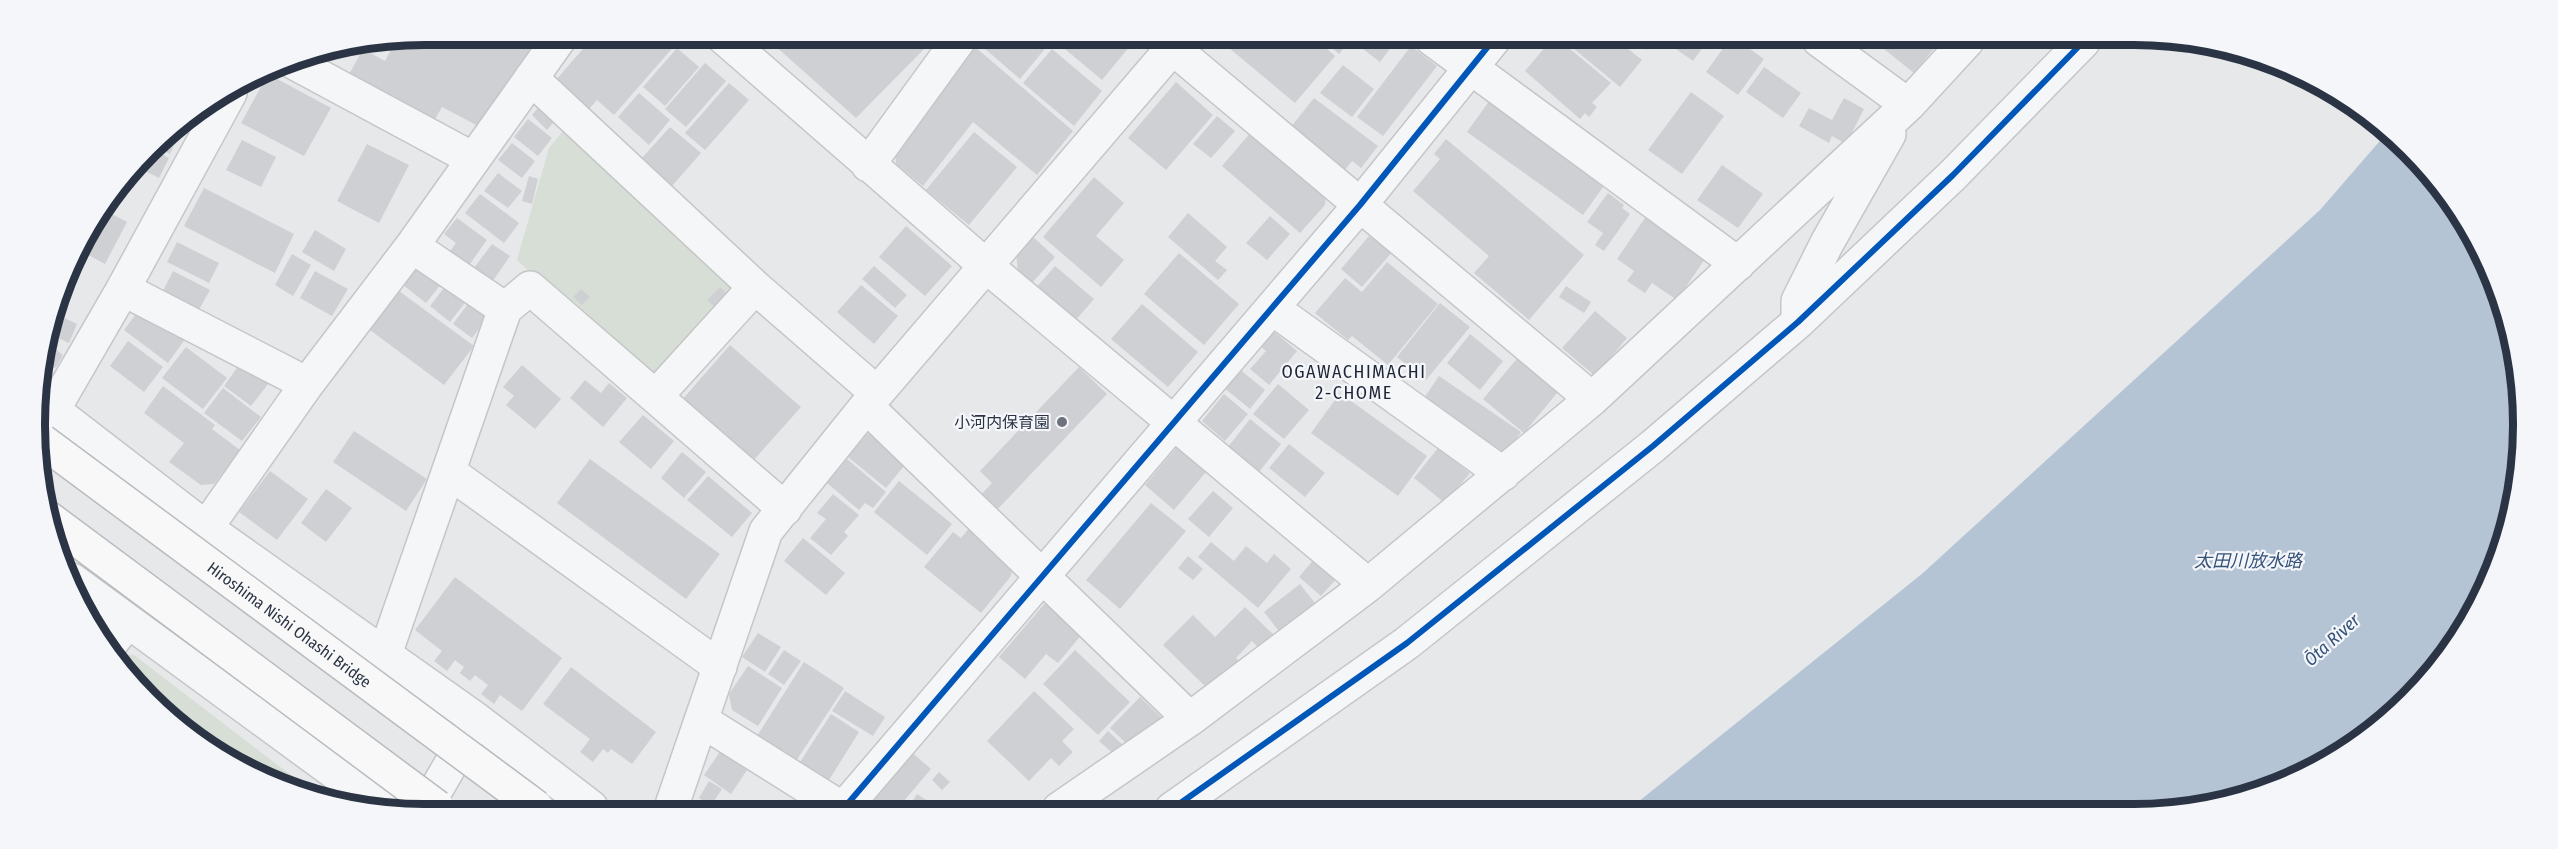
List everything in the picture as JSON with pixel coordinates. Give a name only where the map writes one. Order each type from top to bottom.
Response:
[{"type":"highway","name":"Hiroshima Nishi Ohashi Bridge","points":[[46,444],[532,804]]},
{"type":"highway","points":[[59,526],[433,804]]},
{"type":"street","points":[[206,528],[307,384],[412,246],[555,45]]},
{"type":"street","points":[[732,45],[985,265],[1368,585]]},
{"type":"street","points":[[868,165],[955,45]]},
{"type":"street","points":[[672,804],[766,531],[872,400],[1169,45]]},
{"type":"street","points":[[1177,45],[1360,205],[1592,399]]},
{"type":"street","points":[[1440,45],[1738,264]]},
{"type":"street","points":[[846,804],[1360,205],[1489,45]]},
{"type":"street","points":[[1824,45],[1899,113]]},
{"type":"street","points":[[1065,804],[1190,719],[1368,585],[1592,399],[1899,113],[1963,45]]},
{"type":"street","points":[[1179,804],[1407,643],[1653,446],[1798,322],[1953,175],[2080,45]]},
{"type":"street","points":[[300,66],[472,159]]},
{"type":"street","points":[[531,78],[755,287],[872,400],[1043,575],[1190,719]]},
{"type":"street","points":[[225,102],[123,289],[46,405],[206,528],[384,657],[477,720],[587,804]]},
{"type":"street","points":[[1798,322],[1798,301],[1827,243],[1879,154],[1899,113]]},
{"type":"street","points":[[412,246],[505,309]]},
{"type":"street","points":[[656,396],[755,287]]},
{"type":"street","points":[[384,657],[505,309],[530,288],[785,509]]},
{"type":"street","points":[[123,289],[307,384]]},
{"type":"street","points":[[1272,308],[1503,474]]},
{"type":"street","points":[[449,472],[720,667]]},
{"type":"street","points":[[82,587],[373,801]]},
{"type":"street","points":[[113,641],[128,622]]},
{"type":"street","points":[[428,804],[477,720]]},
{"type":"street","points":[[701,720],[837,804]]},
{"type":"shaded area","points":[[568,125],[736,290],[656,375],[643,374],[517,260],[549,148]]},
{"type":"shaded area","points":[[122,654],[134,655],[302,784],[257,765],[193,726],[156,693]]},
{"type":"water","name":"太田川放水路","points":[[2383,138],[2384,139],[2435,193],[2474,257],[2493,303],[2506,350],[2510,375],[2513,424],[2510,474],[2500,523],[2484,570],[2462,614],[2435,656],[2384,710],[2365,726],[2323,753],[2279,775],[2232,791],[2183,801],[2134,804],[1635,804],[1923,573],[2320,210]]},
{"type":"building","points":[[536,45],[480,127],[442,107],[433,123],[347,78],[362,50],[385,61],[393,47]]},
{"type":"building","points":[[586,45],[675,45],[614,115],[597,100],[589,109],[556,80]]},
{"type":"building","points":[[774,45],[928,45],[856,118]]},
{"type":"building","points":[[980,45],[1048,45],[1020,79]]},
{"type":"building","points":[[1060,45],[1129,45],[1102,80]]},
{"type":"building","points":[[1225,45],[1323,45],[1335,56],[1295,103]]},
{"type":"building","points":[[1329,45],[1346,45],[1339,54]]},
{"type":"building","points":[[1360,45],[1393,45],[1380,62]]},
{"type":"building","points":[[1547,45],[1565,45],[1611,83],[1592,103],[1597,107],[1589,117],[1585,113],[1580,119],[1525,71]]},
{"type":"building","points":[[1569,45],[1623,45],[1642,60],[1620,87]]},
{"type":"building","points":[[1640,45],[1650,45],[1647,50]]},
{"type":"building","points":[[1670,45],[1704,45],[1693,61]]},
{"type":"building","points":[[1725,45],[1744,45],[1764,59],[1738,95],[1706,72]]},
{"type":"building","points":[[1879,45],[1937,45],[1914,73]]},
{"type":"building","points":[[974,46],[1073,131],[1037,175],[973,122],[923,186],[896,164],[895,151]]},
{"type":"building","points":[[1411,46],[1437,66],[1383,136],[1357,117]]},
{"type":"building","points":[[677,48],[699,67],[665,106],[643,87]]},
{"type":"building","points":[[1052,49],[1102,91],[1074,126],[1023,83]]},
{"type":"building","points":[[705,63],[726,81],[686,127],[665,109]]},
{"type":"building","points":[[1343,65],[1374,89],[1352,117],[1320,93]]},
{"type":"building","points":[[1764,67],[1801,93],[1783,118],[1746,92]]},
{"type":"building","points":[[273,77],[331,108],[304,156],[241,123],[264,81]]},
{"type":"building","points":[[1176,82],[1213,115],[1166,170],[1128,138]]},
{"type":"building","points":[[729,83],[749,100],[705,150],[685,133]]},
{"type":"building","points":[[1691,92],[1724,116],[1682,174],[1648,150]]},
{"type":"building","points":[[639,93],[670,120],[649,145],[618,117]]},
{"type":"building","points":[[1314,98],[1378,146],[1361,168],[1352,161],[1345,170],[1290,128]]},
{"type":"building","points":[[1844,98],[1864,109],[1846,144],[1832,136],[1829,143],[1799,126],[1809,108],[1832,120]]},
{"type":"building","points":[[1490,100],[1606,183],[1583,215],[1467,132]]},
{"type":"building","points":[[542,103],[558,117],[547,130],[532,115]]},
{"type":"building","points":[[1217,116],[1235,131],[1211,158],[1193,144]]},
{"type":"building","points":[[528,119],[552,138],[538,156],[514,137]]},
{"type":"building","points":[[670,127],[701,153],[672,186],[641,159]]},
{"type":"building","points":[[1252,131],[1326,193],[1325,205],[1300,233],[1222,166]]},
{"type":"building","points":[[974,132],[1017,167],[969,225],[926,190]]},
{"type":"building","points":[[178,135],[170,154],[162,150]]},
{"type":"building","points":[[1446,139],[1584,255],[1529,320],[1474,273],[1489,256],[1413,191],[1440,159],[1434,154]]},
{"type":"building","points":[[242,140],[276,157],[261,187],[226,170]]},
{"type":"building","points":[[512,143],[535,161],[522,178],[498,160]]},
{"type":"building","points":[[367,144],[409,165],[379,223],[337,201]]},
{"type":"building","points":[[160,153],[169,158],[159,178],[143,170]]},
{"type":"building","points":[[1722,165],[1763,194],[1738,228],[1697,200]]},
{"type":"building","points":[[498,173],[522,191],[508,208],[484,191]]},
{"type":"building","points":[[529,176],[538,179],[532,204],[522,201]]},
{"type":"building","points":[[1094,177],[1124,203],[1096,236],[1124,260],[1101,287],[1043,237]]},
{"type":"building","points":[[204,188],[294,234],[275,273],[184,226]]},
{"type":"building","points":[[1608,193],[1624,205],[1622,208],[1630,214],[1604,251],[1595,245],[1603,233],[1587,222]]},
{"type":"building","points":[[480,194],[519,223],[504,243],[465,213]]},
{"type":"building","points":[[1649,212],[1709,253],[1677,300],[1652,283],[1645,293],[1627,281],[1634,271],[1617,259]]},
{"type":"building","points":[[110,213],[127,222],[105,264],[86,254]]},
{"type":"building","points":[[1188,213],[1227,247],[1215,261],[1227,270],[1218,280],[1168,237]]},
{"type":"building","points":[[1270,216],[1290,234],[1267,260],[1246,243]]},
{"type":"building","points":[[457,218],[487,240],[467,268],[448,254],[456,243],[444,234]]},
{"type":"building","points":[[906,226],[952,266],[925,296],[879,257]]},
{"type":"building","points":[[315,230],[346,249],[334,271],[302,252]]},
{"type":"building","points":[[1369,236],[1375,240],[1378,236],[1394,250],[1362,287],[1341,269]]},
{"type":"building","points":[[1033,237],[1055,257],[1032,283],[1018,270],[1016,254]]},
{"type":"building","points":[[177,242],[219,263],[209,283],[167,262]]},
{"type":"building","points":[[492,244],[510,256],[490,285],[471,272]]},
{"type":"building","points":[[1179,253],[1239,304],[1204,345],[1144,294]]},
{"type":"building","points":[[292,254],[311,265],[293,296],[275,285]]},
{"type":"building","points":[[1387,262],[1438,304],[1388,365],[1352,336],[1348,340],[1315,313],[1345,278],[1362,292]]},
{"type":"building","points":[[418,265],[442,283],[426,303],[403,285]]},
{"type":"building","points":[[874,266],[907,295],[895,308],[862,279]]},
{"type":"building","points":[[1055,266],[1094,299],[1074,322],[1035,289]]},
{"type":"building","points":[[173,271],[210,290],[197,313],[161,295]]},
{"type":"building","points":[[315,271],[348,289],[332,316],[300,298]]},
{"type":"building","points":[[447,284],[467,300],[450,322],[430,306]]},
{"type":"building","points":[[861,285],[898,316],[874,344],[837,312]]},
{"type":"building","points":[[1566,286],[1591,302],[1584,313],[1559,297]]},
{"type":"building","points":[[720,287],[726,293],[714,306],[707,300]]},
{"type":"building","points":[[581,289],[590,297],[582,305],[573,297]]},
{"type":"building","points":[[399,291],[474,346],[444,385],[370,330]]},
{"type":"building","points":[[471,300],[490,315],[472,338],[453,324]]},
{"type":"building","points":[[1440,303],[1470,327],[1426,380],[1397,357]]},
{"type":"building","points":[[1142,304],[1198,352],[1168,387],[1111,339]]},
{"type":"building","points":[[1595,311],[1627,338],[1595,376],[1562,348]]},
{"type":"building","points":[[136,314],[188,335],[168,363],[124,330]]},
{"type":"building","points":[[61,316],[77,324],[69,343],[55,337]]},
{"type":"building","points":[[1272,330],[1297,351],[1269,385],[1250,369],[1266,351],[1259,345]]},
{"type":"building","points":[[1470,334],[1503,361],[1480,390],[1447,363]]},
{"type":"building","points":[[55,339],[59,341],[54,348],[63,355],[56,367],[49,370]]},
{"type":"building","points":[[128,341],[163,367],[144,392],[110,366]]},
{"type":"building","points":[[730,345],[801,407],[752,462],[681,401]]},
{"type":"building","points":[[186,347],[227,378],[203,409],[162,378]]},
{"type":"building","points":[[1520,355],[1561,388],[1524,433],[1483,399]]},
{"type":"building","points":[[244,358],[272,379],[251,406],[224,386]]},
{"type":"building","points":[[522,365],[561,399],[535,429],[506,405],[514,396],[503,387]]},
{"type":"building","points":[[1079,367],[1107,394],[994,513],[978,498],[992,483],[980,471]]},
{"type":"building","points":[[1238,368],[1265,390],[1250,409],[1223,387]]},
{"type":"building","points":[[1439,376],[1521,432],[1506,454],[1499,449],[1495,455],[1420,404]]},
{"type":"building","points":[[585,380],[601,393],[609,383],[627,398],[603,427],[570,398]]},
{"type":"building","points":[[1278,384],[1309,410],[1284,439],[1253,414]]},
{"type":"building","points":[[163,386],[215,425],[212,429],[240,450],[214,484],[201,485],[169,462],[184,443],[144,413]]},
{"type":"building","points":[[223,388],[261,417],[242,441],[204,413]]},
{"type":"building","points":[[1340,393],[1427,456],[1398,496],[1311,433]]},
{"type":"building","points":[[1224,394],[1248,414],[1225,441],[1202,421]]},
{"type":"building","points":[[643,415],[674,441],[651,469],[619,442]]},
{"type":"building","points":[[1250,419],[1281,444],[1259,472],[1228,447]]},
{"type":"building","points":[[354,431],[427,479],[406,511],[333,462]]},
{"type":"building","points":[[867,434],[877,435],[909,460],[886,488],[848,457]]},
{"type":"building","points":[[1289,444],[1325,473],[1305,497],[1269,468]]},
{"type":"building","points":[[1177,447],[1206,472],[1174,510],[1145,485]]},
{"type":"building","points":[[1438,448],[1470,473],[1445,503],[1414,478]]},
{"type":"building","points":[[682,452],[706,472],[684,498],[661,478]]},
{"type":"building","points":[[590,459],[720,554],[686,599],[557,503]]},
{"type":"building","points":[[847,459],[886,492],[873,508],[865,503],[859,510],[827,483]]},
{"type":"building","points":[[270,471],[308,499],[277,540],[239,512]]},
{"type":"building","points":[[708,476],[752,513],[732,537],[687,500]]},
{"type":"building","points":[[899,481],[952,524],[927,555],[874,512]]},
{"type":"building","points":[[326,489],[352,508],[326,542],[301,523]]},
{"type":"building","points":[[1213,491],[1233,508],[1209,537],[1188,519]]},
{"type":"building","points":[[833,494],[859,515],[844,532],[848,536],[831,555],[810,538],[826,519],[817,513]]},
{"type":"building","points":[[1151,503],[1186,531],[1120,609],[1086,580]]},
{"type":"building","points":[[970,527],[1013,561],[1011,576],[981,613],[924,567],[953,532],[961,538]]},
{"type":"building","points":[[803,538],[845,573],[826,595],[784,561]]},
{"type":"building","points":[[1211,542],[1234,561],[1246,546],[1267,563],[1274,554],[1291,569],[1258,608],[1198,557]]},
{"type":"building","points":[[1188,556],[1203,569],[1193,580],[1178,568]]},
{"type":"building","points":[[1315,558],[1337,578],[1321,596],[1299,577]]},
{"type":"building","points":[[455,577],[562,658],[522,711],[500,695],[494,704],[481,694],[488,685],[475,675],[470,681],[460,673],[464,667],[455,660],[447,671],[434,661],[442,651],[415,630]]},
{"type":"building","points":[[1300,584],[1318,607],[1282,635],[1264,612]]},
{"type":"building","points":[[1046,602],[1083,633],[1058,663],[1046,654],[1025,679],[999,657]]},
{"type":"building","points":[[1245,607],[1276,637],[1262,651],[1252,641],[1236,658],[1240,662],[1211,692],[1163,645],[1193,615],[1215,637]]},
{"type":"building","points":[[758,633],[781,647],[765,672],[742,657]]},
{"type":"building","points":[[784,650],[801,661],[784,685],[768,674]]},
{"type":"building","points":[[1075,650],[1130,702],[1098,735],[1043,684]]},
{"type":"building","points":[[804,662],[844,688],[796,761],[757,736]]},
{"type":"building","points":[[748,666],[782,688],[758,726],[732,710],[729,694]]},
{"type":"building","points":[[571,667],[656,732],[632,764],[611,749],[608,753],[603,749],[593,762],[580,752],[590,739],[543,704]]},
{"type":"building","points":[[845,691],[885,717],[873,736],[832,711]]},
{"type":"building","points":[[1034,691],[1074,729],[1062,741],[1073,752],[1059,766],[1051,758],[1029,781],[987,741]]},
{"type":"building","points":[[1140,697],[1163,719],[1127,744],[1110,728]]},
{"type":"building","points":[[831,714],[859,732],[829,780],[800,762]]},
{"type":"building","points":[[1108,731],[1126,748],[1117,757],[1099,741]]},
{"type":"building","points":[[909,750],[931,769],[901,804],[880,804],[870,795]]},
{"type":"building","points":[[720,752],[747,770],[731,794],[704,775]]},
{"type":"building","points":[[939,772],[950,782],[942,790],[932,780]]},
{"type":"building","points":[[709,781],[722,789],[712,804],[699,798]]},
{"type":"building","points":[[917,794],[933,804],[911,804]]},
{"type":"cycle path","points":[[847,804],[1360,205],[1489,45]]},
{"type":"cycle path","points":[[1179,804],[1407,643],[1653,446],[1798,322],[1953,175],[2080,45]]},
{"type":"place","name":"小河内保育園","points":[[1062,422]]},
{"type":"district","name":"OGAWACHIMACHI 2-CHOME","points":[[1354,382]]},
{"type":"water label","name":"Ōta River","points":[[2332,640]]}]
